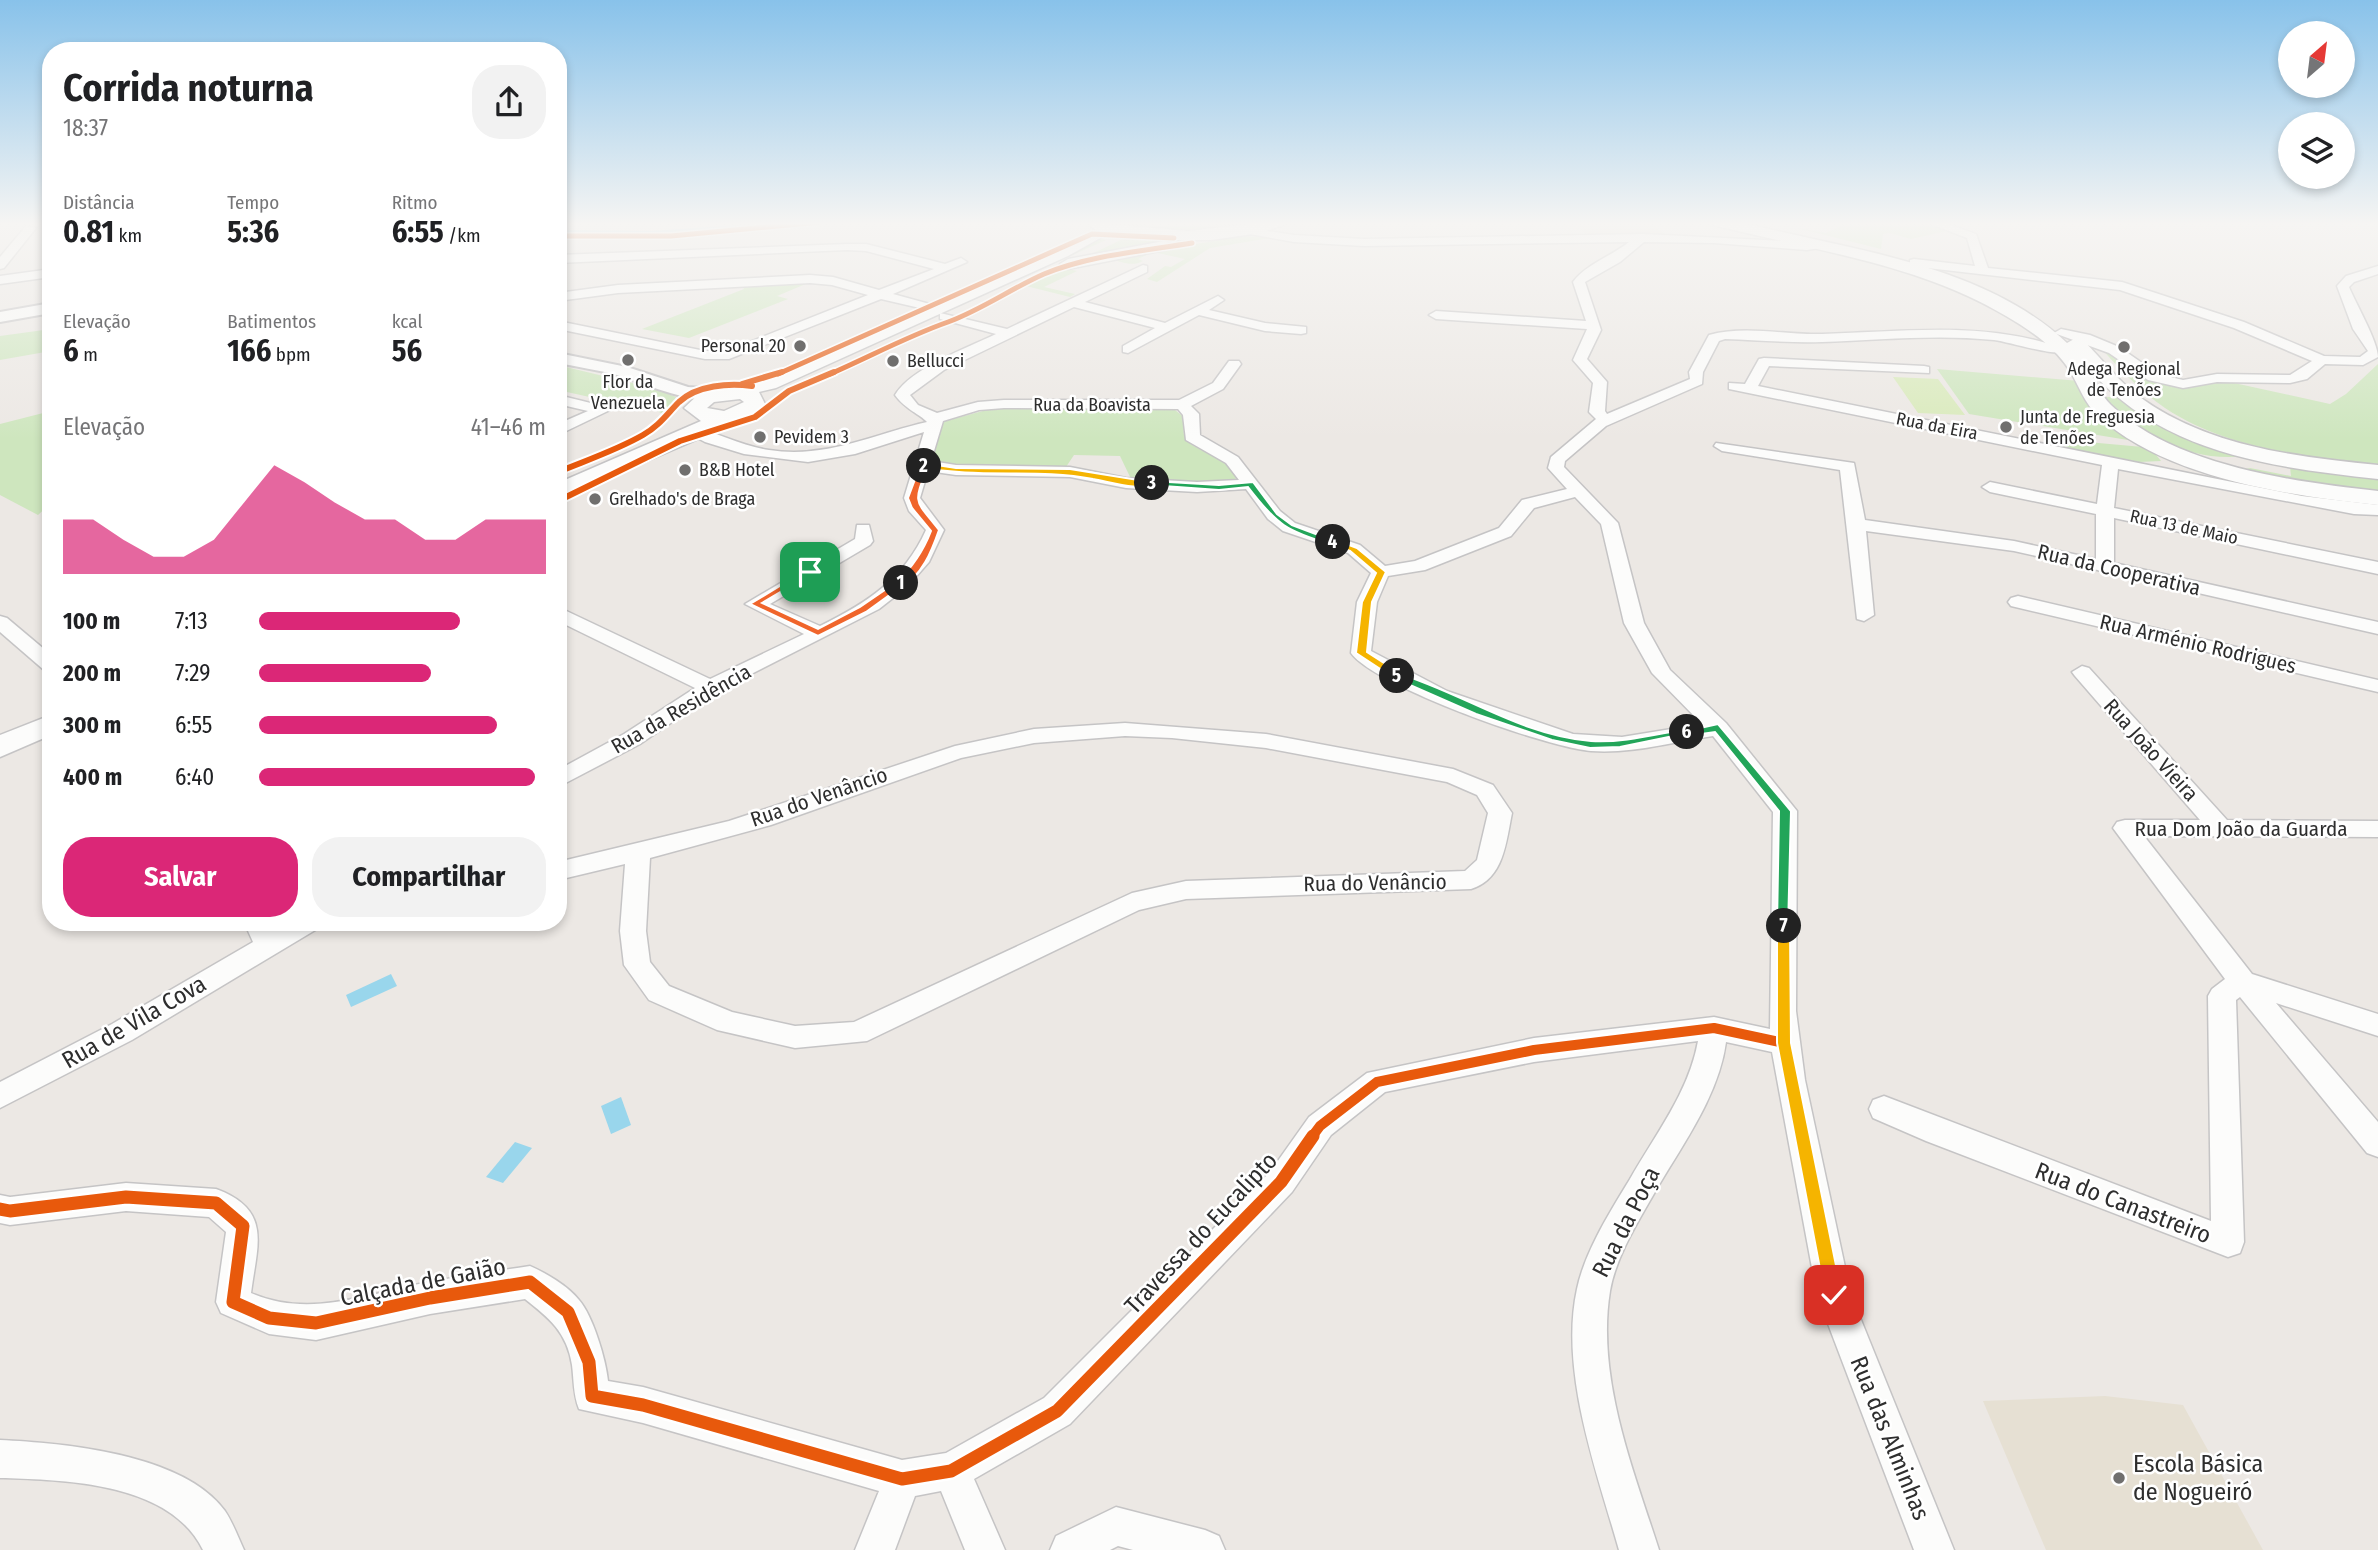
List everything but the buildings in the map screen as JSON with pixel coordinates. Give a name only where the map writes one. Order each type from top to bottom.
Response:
[{"type":"main road","points":[[567,486],[692,410],[729,416],[745,412],[755,404],[977,294]]},
{"type":"main road","points":[[567,472],[725,393],[769,384],[985,294]]},
{"type":"main road","points":[[1977,294],[2056,338],[2077,345],[2126,396],[2154,416],[2223,444],[2305,463],[2378,472]]},
{"type":"main road","points":[[2056,338],[2080,370],[2091,393],[2118,421],[2167,449],[2280,484],[2378,498]]},
{"type":"main road","points":[[725,393],[753,397],[755,404]]},
{"type":"main road","points":[[2091,393],[2126,396]]},
{"type":"main road","points":[[0,727],[42,708]]},
{"type":"main road","points":[[0,747],[42,728]]},
{"type":"street","points":[[1092,294],[939,367],[905,390],[902,395],[909,404],[933,422],[923,465],[956,470],[1070,472],[1126,482],[1197,487],[1250,484]]},
{"type":"street","points":[[1583,294],[1594,325],[1580,351],[1580,360],[1600,382],[1597,412],[1605,420],[1672,391],[1687,389],[1697,380],[1696,372],[1714,338],[1725,335],[1821,338],[1872,334],[1986,335],[2017,338],[2047,348],[2056,338],[2105,346],[2153,377],[2183,384],[2217,378],[2290,380],[2302,376],[2322,360]]},
{"type":"street","points":[[2148,294],[2217,317],[2322,360],[2363,361],[2376,350],[2360,329],[2346,294]]},
{"type":"street","points":[[567,327],[705,355],[729,355],[883,295],[1006,333]]},
{"type":"street","points":[[1128,349],[1218,300]]},
{"type":"street","points":[[1074,303],[1167,327]]},
{"type":"street","points":[[0,317],[42,311]]},
{"type":"street","points":[[1196,311],[1265,327],[1301,330]]},
{"type":"street","points":[[1436,315],[1594,325]]},
{"type":"street","points":[[567,360],[621,371],[692,410]]},
{"type":"street","name":"Rua da Eira","points":[[1924,370],[1764,362],[1742,387],[2302,501],[2378,510]]},
{"type":"street","name":"Rua da Boavista","points":[[692,410],[739,451],[791,458],[848,451],[978,406],[1182,405],[1218,386],[1234,364]]},
{"type":"street","points":[[567,401],[602,410],[567,426]]},
{"type":"street","points":[[1182,405],[1191,414],[1192,437],[1231,460],[1274,515],[1289,527],[1354,550],[1381,572],[1419,566],[1505,532],[1528,504],[1578,491]]},
{"type":"street","name":"Rua das Alminhas","points":[[1605,420],[1557,460],[1556,468],[1609,523],[1634,623],[1662,673],[1718,728],[1785,811],[1784,1043],[1834,1295],[1934,1550]]},
{"type":"street","points":[[1722,446],[1848,466],[1857,524],[1864,615]]},
{"type":"street","points":[[2166,472],[2167,449]]},
{"type":"street","points":[[2105,568],[2105,511],[2110,461]]},
{"type":"street","name":"Rua da Residência","points":[[567,770],[653,726],[709,687],[863,610],[910,576],[928,551],[935,530],[915,507],[912,498],[923,465]]},
{"type":"street","name":"Rua 13 de Maio","points":[[1990,486],[2378,568]]},
{"type":"street","name":"Rua da Cooperativa","points":[[1857,524],[2014,546],[2378,628]]},
{"type":"street","points":[[818,633],[755,604],[864,541],[863,529]]},
{"type":"street","points":[[1381,572],[1367,602],[1362,653],[1387,671],[1423,688],[1480,712],[1556,737],[1590,744],[1620,743],[1718,728]]},
{"type":"street","name":"Rua Arménio Rodrigues","points":[[2018,602],[2378,685]]},
{"type":"street","points":[[567,617],[709,687]]},
{"type":"street","points":[[0,622],[42,658]]},
{"type":"street","name":"Rua João Vieira","points":[[2082,672],[2220,828]]},
{"type":"street","name":"Rua do Venâncio","points":[[567,870],[761,819],[952,752],[1014,739],[1078,731],[1152,730],[1221,735],[1453,776],[1485,790],[1500,813],[1489,863],[1471,880],[1186,890],[1132,902],[921,1005],[857,1033],[794,1037],[727,1022],[659,993],[637,965],[633,932],[638,852]]},
{"type":"street","name":"Rua Dom João da Guarda","points":[[2242,981],[2124,828],[2378,828]]},
{"type":"street","name":"Rua de Vila Cova","points":[[0,1096],[122,1032],[262,934]]},
{"type":"street","points":[[2242,981],[2378,1025]]},
{"type":"street","points":[[2242,981],[2378,1144]]},
{"type":"street","name":"Rua do Canastreiro","points":[[1884,1109],[1949,1137],[2228,1242],[2222,996],[2242,981]]},
{"type":"street","name":"Travessa do Eucalipto","points":[[951,1471],[1057,1411],[1281,1182],[1320,1126],[1377,1082],[1534,1050],[1714,1028],[1784,1043]]},
{"type":"street","name":"Rua da Poça","points":[[1639,1550],[1612,1457],[1588,1345],[1593,1288],[1642,1186],[1702,1083],[1714,1028]]},
{"type":"street","name":"Calçada de Gaião","points":[[0,1209],[10,1211],[126,1197],[216,1203],[243,1226],[233,1302],[269,1318],[316,1322],[430,1298],[530,1282],[568,1312],[589,1362],[592,1396],[643,1405],[902,1479],[951,1471]]},
{"type":"street","points":[[0,1459],[88,1466],[172,1492],[198,1511],[218,1531],[224,1550]]},
{"type":"street","points":[[951,1471],[985,1550]]},
{"type":"street","points":[[875,1550],[902,1479]]},
{"type":"street","points":[[1070,1550],[1116,1526],[1205,1550]]},
{"type":"shaded area","name":"Escola Básica de Nogueiró","points":[[2105,1396],[2183,1405],[2263,1550],[2046,1550],[1983,1401]]},
{"type":"green space","points":[[730,294],[781,294],[777,296],[788,299],[689,338],[642,329]]},
{"type":"green space","points":[[975,294],[985,294],[784,385],[777,383]]},
{"type":"green space","points":[[42,330],[42,353],[0,360],[0,336]]},
{"type":"green space","points":[[2098,345],[2168,384],[2192,387],[2225,381],[2330,404],[2346,394],[2378,364],[2378,464],[2268,449],[2214,433],[2156,402]]},
{"type":"green space","points":[[567,367],[653,388],[676,397],[669,416],[659,412],[654,405],[643,402],[621,404],[567,392]]},
{"type":"green space","points":[[1937,369],[2080,381],[2140,442],[1969,414]]},
{"type":"green space","points":[[1893,377],[1938,379],[1965,415],[1918,413]]},
{"type":"green space","points":[[2104,397],[2118,397],[2151,418],[2245,456],[2206,455],[2167,444],[2132,424]]},
{"type":"green space","points":[[994,408],[1175,410],[1185,418],[1184,435],[1187,441],[1226,464],[1236,478],[1234,483],[1132,481],[1120,456],[1074,455],[1064,470],[964,467],[931,461],[942,422]]},
{"type":"green space","points":[[42,413],[42,511],[38,515],[0,495],[0,424]]},
{"type":"green space","points":[[2065,440],[2143,447],[2152,450],[2161,461],[2139,462],[2064,448]]},
{"type":"green space","points":[[2290,467],[2378,475],[2378,495],[2242,470],[2250,468],[2291,476]]},
{"type":"water","points":[[391,974],[397,986],[351,1007],[346,995]]},
{"type":"water","points":[[621,1097],[631,1125],[611,1134],[601,1106]]},
{"type":"water","points":[[515,1142],[532,1148],[503,1183],[486,1177]]},
{"type":"cycle path","points":[[742,384],[768,378],[956,294]]},
{"type":"cycle path","points":[[567,497],[680,441],[755,417],[789,391],[898,344],[930,326],[948,322],[1004,294]]},
{"type":"cycle path","points":[[567,468],[643,435],[671,415],[677,404],[693,393],[722,385],[752,386]]},
{"type":"cycle path","points":[[0,1209],[10,1211],[126,1197],[216,1203],[243,1226],[233,1302],[269,1318],[316,1323],[430,1298],[530,1282],[568,1312],[589,1362],[592,1396],[643,1405],[902,1479],[951,1471],[1057,1411],[1281,1182],[1320,1126],[1377,1082],[1534,1050],[1714,1028],[1784,1043]]},
{"type":"place","name":"Personal 20","points":[[800,346]]},
{"type":"place","name":"Adega Regional de Tenões","points":[[2124,347]]},
{"type":"place","name":"Flor da Venezuela","points":[[628,360]]},
{"type":"place","name":"Bellucci","points":[[893,361]]},
{"type":"place","name":"Junta de Freguesia de Tenões","points":[[2006,427]]},
{"type":"place","name":"Pevidem 3","points":[[760,437]]},
{"type":"place","name":"B&B Hotel","points":[[685,470]]},
{"type":"place","name":"Grelhado's de Braga","points":[[595,499]]},
{"type":"place","name":"Escola Básica de Nogueiró","points":[[2119,1478]]},
{"type":"route","points":[[810,572],[755,604],[818,633],[863,610],[910,576],[928,551],[935,530],[915,507],[912,498],[923,465],[956,470],[1070,472],[1126,482],[1197,487],[1250,484],[1274,515],[1289,527],[1354,550],[1381,572],[1367,602],[1362,653],[1387,671],[1480,712],[1556,737],[1590,744],[1620,743],[1718,728],[1785,811],[1782,1012],[1784,1043],[1834,1295]]}]
